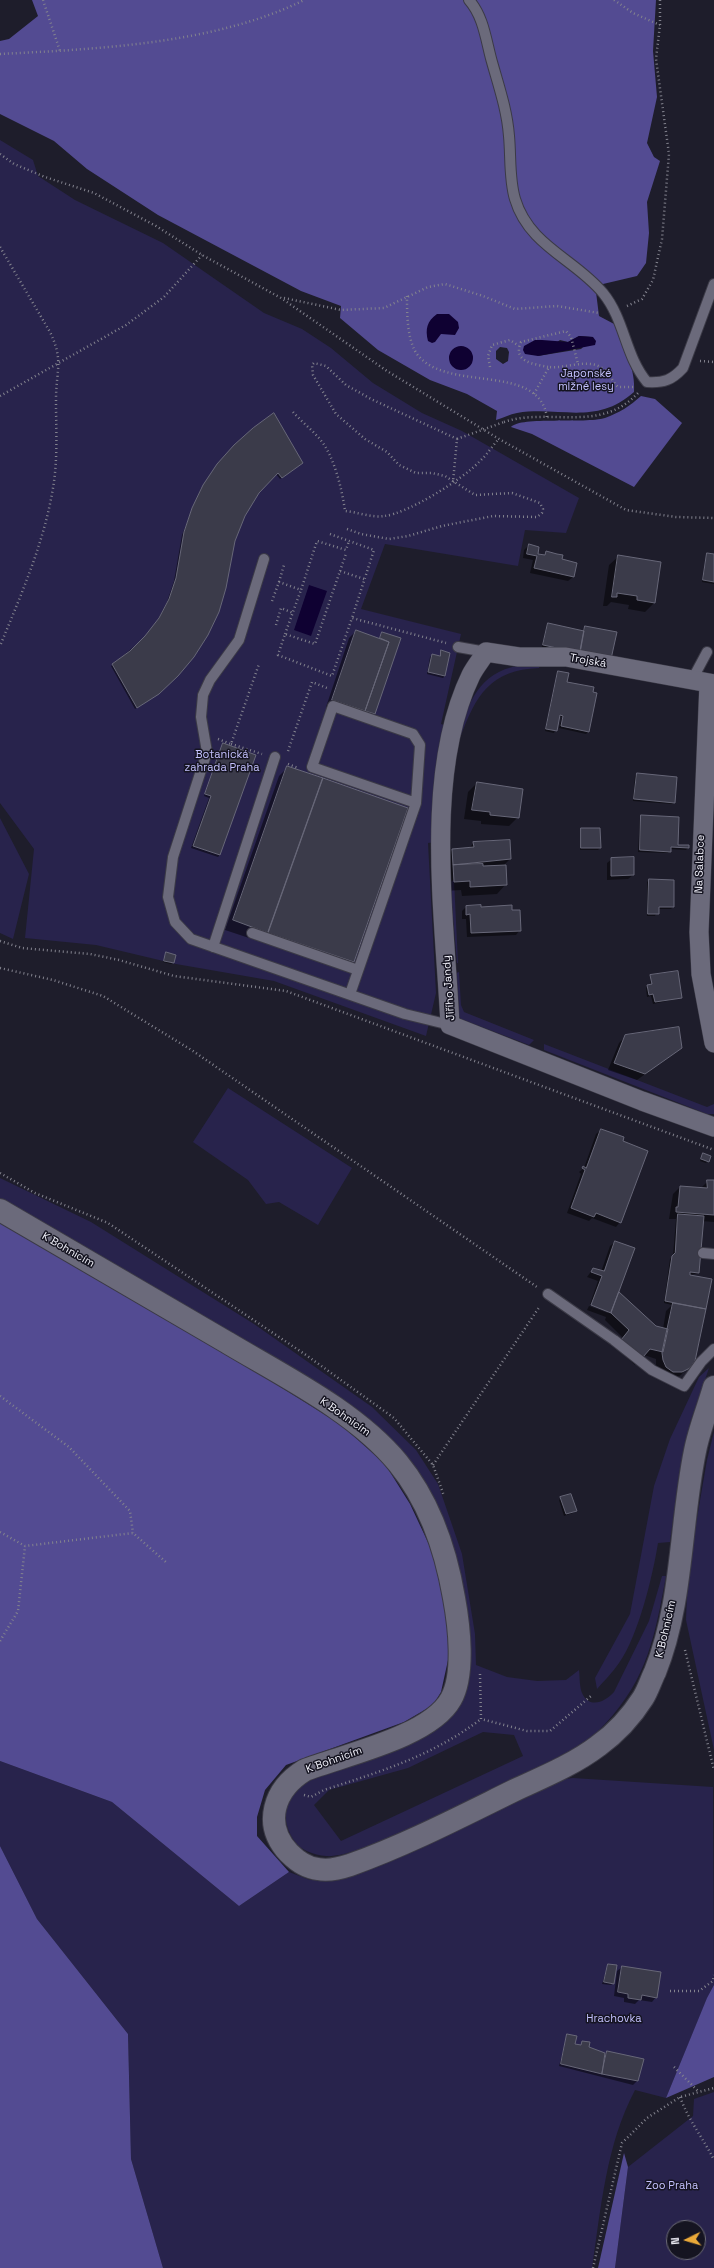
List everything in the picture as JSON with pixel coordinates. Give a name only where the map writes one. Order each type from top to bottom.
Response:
[{"type":"street","name":"Jiřího Jandy","points":[[486,652],[471,674],[455,716],[447,751],[440,834],[450,1025],[642,1101],[714,1127]]},
{"type":"street","name":"Trojská","points":[[486,652],[519,657],[566,657],[705,683]]},
{"type":"street","name":"Na Salabce","points":[[705,683],[699,932],[701,974],[714,1043]]},
{"type":"street","name":"K Bohnicím","points":[[0,1210],[292,1381],[366,1429],[399,1464],[423,1499],[448,1565],[457,1613],[460,1664],[451,1699],[437,1714],[413,1732],[305,1770],[291,1778],[283,1788],[275,1807],[274,1819],[276,1832],[283,1846],[294,1857],[304,1865],[318,1870],[348,1866],[474,1811],[567,1765],[597,1747],[625,1723],[644,1696],[663,1651],[673,1603],[695,1450],[714,1388]]},
{"type":"lane","points":[[469,0],[474,5],[482,24],[505,108],[511,178],[515,200],[522,214],[544,244],[590,281],[610,303],[619,318],[637,370],[647,382],[668,381],[683,368],[714,284]]},
{"type":"lane","points":[[264,559],[239,640],[210,680],[203,695],[202,717],[207,752],[173,857],[168,897],[175,922],[191,939],[422,1019],[450,1025]]},
{"type":"lane","points":[[458,647],[486,652]]},
{"type":"lane","points":[[705,683],[707,652]]},
{"type":"lane","points":[[350,994],[416,803],[420,745],[413,734],[333,706],[312,767],[416,803]]},
{"type":"lane","points":[[213,947],[275,757]]},
{"type":"lane","points":[[252,933],[358,970]]},
{"type":"lane","points":[[704,1253],[714,1254]]},
{"type":"lane","points":[[548,1294],[614,1340],[652,1370],[684,1386],[701,1362],[714,1349]]},
{"type":"path","points":[[43,0],[60,51]]},
{"type":"path","points":[[0,54],[60,51],[181,38],[244,23],[304,0]]},
{"type":"path","points":[[614,0],[633,13],[660,25]]},
{"type":"path","points":[[610,303],[627,306],[642,299],[653,280],[662,239],[669,154],[656,59],[660,25],[660,0]]},
{"type":"path","points":[[0,154],[14,164],[45,177],[94,192],[156,226],[202,255],[281,298],[387,371],[499,439],[626,510],[676,517],[714,518]]},
{"type":"path","points":[[0,247],[50,332],[56,345],[60,364],[56,383],[57,438],[54,488],[32,571],[0,646]]},
{"type":"path","points":[[0,396],[60,364],[126,325],[164,297],[202,255]]},
{"type":"path","points":[[281,298],[341,310],[384,308],[428,287],[445,284],[515,308],[557,306],[619,318]]},
{"type":"path","points":[[407,296],[407,319],[412,339],[416,351],[425,360],[438,369],[452,373],[509,382],[534,394],[546,410],[547,418]]},
{"type":"path","points":[[519,346],[521,342],[533,338],[566,331],[571,336],[578,364]]},
{"type":"path","points":[[490,367],[488,356],[492,345],[510,340],[519,346],[521,358],[526,362],[559,368],[578,364],[596,365],[603,368],[618,387],[628,388],[647,382]]},
{"type":"path","points":[[347,529],[361,534],[389,539],[408,536],[442,526],[493,516],[537,517],[542,513],[542,505],[523,496],[507,492],[475,495],[445,476],[432,472],[416,473],[399,465],[387,452],[360,434],[336,414],[313,375],[312,365],[320,363],[326,366],[346,385],[457,439],[516,418],[576,418],[610,412],[630,401],[647,382]]},
{"type":"path","points":[[534,394],[549,367]]},
{"type":"path","points":[[292,412],[320,439],[334,467],[342,494],[345,511],[383,517],[395,514],[453,482],[480,462],[499,439]]},
{"type":"path","points":[[453,482],[457,439]]},
{"type":"path","points":[[330,534],[374,550],[332,676],[278,655],[317,541],[346,550],[349,541]]},
{"type":"path","points":[[285,634],[315,644],[346,554]]},
{"type":"path","points":[[272,601],[284,565]]},
{"type":"path","points":[[340,571],[364,579]]},
{"type":"path","points":[[278,582],[301,590]]},
{"type":"path","points":[[276,625],[281,608],[293,613]]},
{"type":"path","points":[[352,618],[458,647]]},
{"type":"path","points":[[231,744],[259,664]]},
{"type":"path","points":[[286,755],[312,682],[327,688]]},
{"type":"path","points":[[206,742],[218,739],[256,752]]},
{"type":"path","points":[[287,764],[304,770]]},
{"type":"path","points":[[0,941],[22,948],[90,954],[119,960],[174,976],[286,991],[714,1150]]},
{"type":"path","points":[[0,968],[53,980],[102,996],[193,1052],[548,1294],[433,1465]]},
{"type":"path","points":[[0,1173],[35,1193],[108,1223],[306,1355],[394,1418],[433,1465],[446,1500]]},
{"type":"path","points":[[0,1396],[69,1447],[130,1511],[133,1533],[167,1563]]},
{"type":"path","points":[[0,1532],[25,1546],[133,1533]]},
{"type":"path","points":[[0,1641],[18,1611],[25,1546]]},
{"type":"path","points":[[684,1647],[714,1770]]},
{"type":"path","points":[[480,1670],[481,1719],[527,1731],[550,1731],[591,1696]]},
{"type":"path","points":[[670,1991],[699,1991],[713,1981],[714,1975]]},
{"type":"path","points":[[674,2068],[700,2092]]},
{"type":"path","points":[[593,2268],[622,2143],[647,2118],[680,2098],[714,2088]]},
{"type":"path","points":[[680,2098],[689,2120],[703,2139],[714,2160]]},
{"type":"green space","name":"Japonské mlžné lesy","points":[[32,0],[656,0],[653,51],[657,97],[647,143],[654,157],[660,161],[647,202],[649,233],[646,263],[637,276],[603,284],[596,292],[599,316],[616,325],[626,350],[633,375],[634,392],[620,402],[606,409],[592,412],[577,413],[533,411],[514,414],[496,420],[497,411],[467,394],[430,380],[378,350],[340,318],[341,306],[301,291],[158,215],[87,169],[54,141],[0,114],[0,41],[9,39],[38,16]],"holes":[[[579,336],[593,337],[581,349],[538,356],[560,340],[568,342]],[[500,347],[507,348],[509,352],[508,361],[503,364],[496,359],[496,351]]]},
{"type":"green space","name":"Botanická zahrada Praha","points":[[0,140],[33,160],[38,176],[75,200],[163,243],[264,313],[302,329],[331,348],[373,383],[422,413],[462,431],[579,498],[566,533],[525,530],[518,566],[385,544],[361,609],[461,634],[441,724],[447,726],[436,842],[428,843],[436,993],[426,1036],[274,981],[176,964],[96,945],[25,938],[34,849],[0,803]]},
{"type":"green space","points":[[641,396],[655,399],[682,423],[634,487],[532,434],[511,427],[527,422],[596,420],[605,418],[624,409]]},
{"type":"green space","points":[[527,664],[540,665],[539,668],[522,670],[508,674],[487,688],[479,697],[472,709],[460,738],[457,733],[468,707],[481,686],[489,678],[499,672],[511,667]]},
{"type":"green space","points":[[0,818],[29,874],[13,939],[0,933]]},
{"type":"green space","points":[[454,880],[458,963],[450,882]]},
{"type":"green space","points":[[459,972],[461,1005],[464,1012],[534,1040],[529,1045],[461,1019],[459,1016],[456,973]]},
{"type":"green space","points":[[544,1044],[707,1107],[714,1104],[714,1114],[707,1114],[544,1050]]},
{"type":"green space","points":[[228,1088],[352,1168],[318,1225],[279,1202],[266,1204],[248,1180],[193,1142]]},
{"type":"green space","points":[[0,1178],[91,1222],[254,1324],[372,1407],[416,1450],[438,1484],[462,1554],[475,1634],[476,1665],[507,1677],[537,1681],[566,1680],[579,1670],[581,1689],[586,1699],[594,1703],[603,1701],[614,1692],[649,1621],[662,1576],[666,1576],[658,1618],[648,1655],[631,1690],[620,1707],[592,1736],[548,1765],[402,1833],[358,1850],[340,1855],[326,1856],[307,1851],[299,1846],[293,1839],[286,1821],[286,1810],[290,1798],[294,1792],[302,1785],[319,1775],[348,1766],[366,1757],[468,1680],[415,1471],[0,1201]],"holes":[[[483,1732],[514,1735],[523,1756],[341,1841],[314,1805],[329,1790],[408,1768]]]},
{"type":"green space","points":[[0,1220],[226,1353],[340,1424],[385,1464],[410,1504],[433,1553],[445,1609],[450,1651],[441,1692],[433,1705],[404,1722],[286,1765],[265,1790],[257,1817],[257,1836],[289,1872],[239,1906],[112,1802],[0,1761]]},
{"type":"green space","points":[[709,1368],[690,1423],[679,1475],[670,1542],[658,1543],[644,1605],[632,1638],[619,1663],[597,1689],[595,1678],[630,1614],[654,1486],[670,1439],[699,1377]]},
{"type":"green space","points":[[714,1432],[714,1750],[686,1620],[688,1570],[707,1460]]},
{"type":"green space","name":"Hrachovka","points":[[0,1761],[112,1802],[239,1906],[289,1872],[310,1880],[337,1879],[526,1798],[564,1779],[573,1778],[713,1787],[714,1993],[707,1999],[666,2098],[635,2090],[625,2111],[617,2133],[606,2177],[592,2268],[163,2268],[131,2159],[128,2034],[37,1919],[0,1846]]},
{"type":"green space","points":[[0,1846],[37,1919],[128,2034],[131,2159],[163,2268],[0,2268]]},
{"type":"green space","points":[[714,1985],[714,2077],[666,2098],[707,1998]]},
{"type":"green space","name":"Zoo Praha","points":[[714,2092],[714,2268],[615,2268],[628,2167],[693,2116],[694,2099]]},
{"type":"green space","points":[[624,2153],[628,2167],[615,2268],[598,2268]]},
{"type":"shaded area","points":[[437,314],[449,314],[458,322],[459,328],[455,335],[441,334],[435,342],[432,343],[428,341],[427,329],[431,319]]},
{"type":"shaded area","points":[[579,336],[593,337],[596,341],[595,345],[538,356],[525,354],[523,350],[524,346],[535,340],[568,342]]},
{"type":"shaded area","points":[[456,346],[466,346],[473,353],[473,363],[466,370],[456,370],[449,363],[449,353]]},
{"type":"shaded area","points":[[309,585],[327,591],[311,636],[294,630]]},
{"type":"building","points":[[274,413],[303,463],[282,478],[278,473],[259,493],[245,516],[235,541],[226,588],[219,612],[208,635],[194,657],[178,676],[159,694],[137,708],[112,664],[130,651],[145,636],[159,618],[169,599],[176,578],[184,532],[192,508],[203,485],[217,464],[234,445],[253,428]]},
{"type":"building","points":[[529,544],[539,547],[538,554],[545,555],[546,551],[563,555],[562,559],[577,563],[574,577],[534,568],[537,556],[527,554]]},
{"type":"building","points":[[707,553],[714,554],[714,582],[703,580]]},
{"type":"building","points":[[618,555],[661,562],[655,603],[637,600],[637,596],[617,593],[617,597],[612,597]]},
{"type":"building","points":[[548,623],[584,631],[580,653],[543,645]]},
{"type":"building","points":[[585,626],[617,632],[611,659],[580,653]]},
{"type":"building","points":[[356,630],[389,642],[365,711],[332,700]]},
{"type":"building","points":[[382,632],[401,638],[375,714],[365,711],[389,642],[380,638]]},
{"type":"building","points":[[441,650],[450,653],[445,676],[428,672],[432,654],[440,656]]},
{"type":"building","points":[[558,671],[569,673],[567,682],[594,687],[593,692],[597,693],[589,732],[561,726],[563,716],[560,715],[557,731],[546,729]]},
{"type":"building","points":[[223,743],[256,755],[220,855],[193,846],[211,796],[205,794]]},
{"type":"building","points":[[287,766],[323,778],[268,933],[233,920]]},
{"type":"building","points":[[637,773],[677,777],[675,803],[634,799]]},
{"type":"building","points":[[323,778],[408,808],[354,962],[268,933]]},
{"type":"building","points":[[477,782],[523,789],[519,818],[490,815],[490,812],[472,810]]},
{"type":"building","points":[[641,815],[679,817],[678,845],[689,845],[689,848],[671,847],[671,852],[640,850]]},
{"type":"building","points":[[581,828],[600,828],[601,848],[581,848]]},
{"type":"building","points":[[510,840],[511,859],[453,865],[452,849],[474,847],[473,842]]},
{"type":"building","points":[[634,857],[634,875],[611,876],[611,858]]},
{"type":"building","points":[[483,864],[483,866],[506,865],[507,885],[470,887],[470,881],[454,882],[453,865]]},
{"type":"building","points":[[649,879],[674,880],[674,907],[659,907],[659,914],[648,914]]},
{"type":"building","points":[[481,905],[481,907],[512,905],[512,910],[520,910],[521,931],[471,933],[470,914],[466,915],[466,906]]},
{"type":"building","points":[[166,952],[176,955],[174,963],[164,961]]},
{"type":"building","points":[[678,971],[682,998],[655,1002],[653,994],[649,995],[647,985],[652,984],[650,975]]},
{"type":"building","points":[[679,1027],[682,1048],[645,1074],[614,1063],[625,1035]]},
{"type":"building","points":[[601,1129],[624,1137],[623,1141],[648,1151],[621,1223],[596,1213],[594,1217],[571,1208],[585,1170],[582,1168],[583,1166],[586,1168]]},
{"type":"building","points":[[703,1153],[711,1156],[709,1162],[701,1159]]},
{"type":"building","points":[[707,1180],[714,1180],[714,1215],[676,1212],[676,1207],[678,1207],[680,1186],[707,1188]]},
{"type":"building","points":[[678,1214],[704,1216],[699,1273],[690,1272],[690,1275],[712,1279],[706,1309],[665,1301],[672,1256],[675,1253]]},
{"type":"building","points":[[615,1241],[635,1248],[611,1313],[591,1305],[602,1276],[591,1272],[593,1268],[604,1271]]},
{"type":"building","points":[[619,1292],[656,1326],[668,1329],[663,1352],[650,1349],[643,1357],[621,1340],[629,1330],[611,1313]]},
{"type":"building","points":[[673,1303],[706,1309],[695,1361],[690,1368],[682,1372],[673,1372],[666,1367],[662,1353]]},
{"type":"building","points":[[571,1494],[577,1511],[566,1514],[560,1497]]},
{"type":"building","points":[[608,1964],[617,1965],[614,1984],[604,1982]]},
{"type":"building","points":[[622,1966],[661,1972],[657,1998],[642,1995],[641,2000],[628,1998],[628,1994],[618,1992]]},
{"type":"building","points":[[567,2034],[577,2036],[575,2044],[581,2045],[582,2041],[590,2042],[589,2047],[605,2053],[602,2074],[561,2064]]},
{"type":"building","points":[[607,2051],[644,2059],[638,2081],[602,2074]]}]
